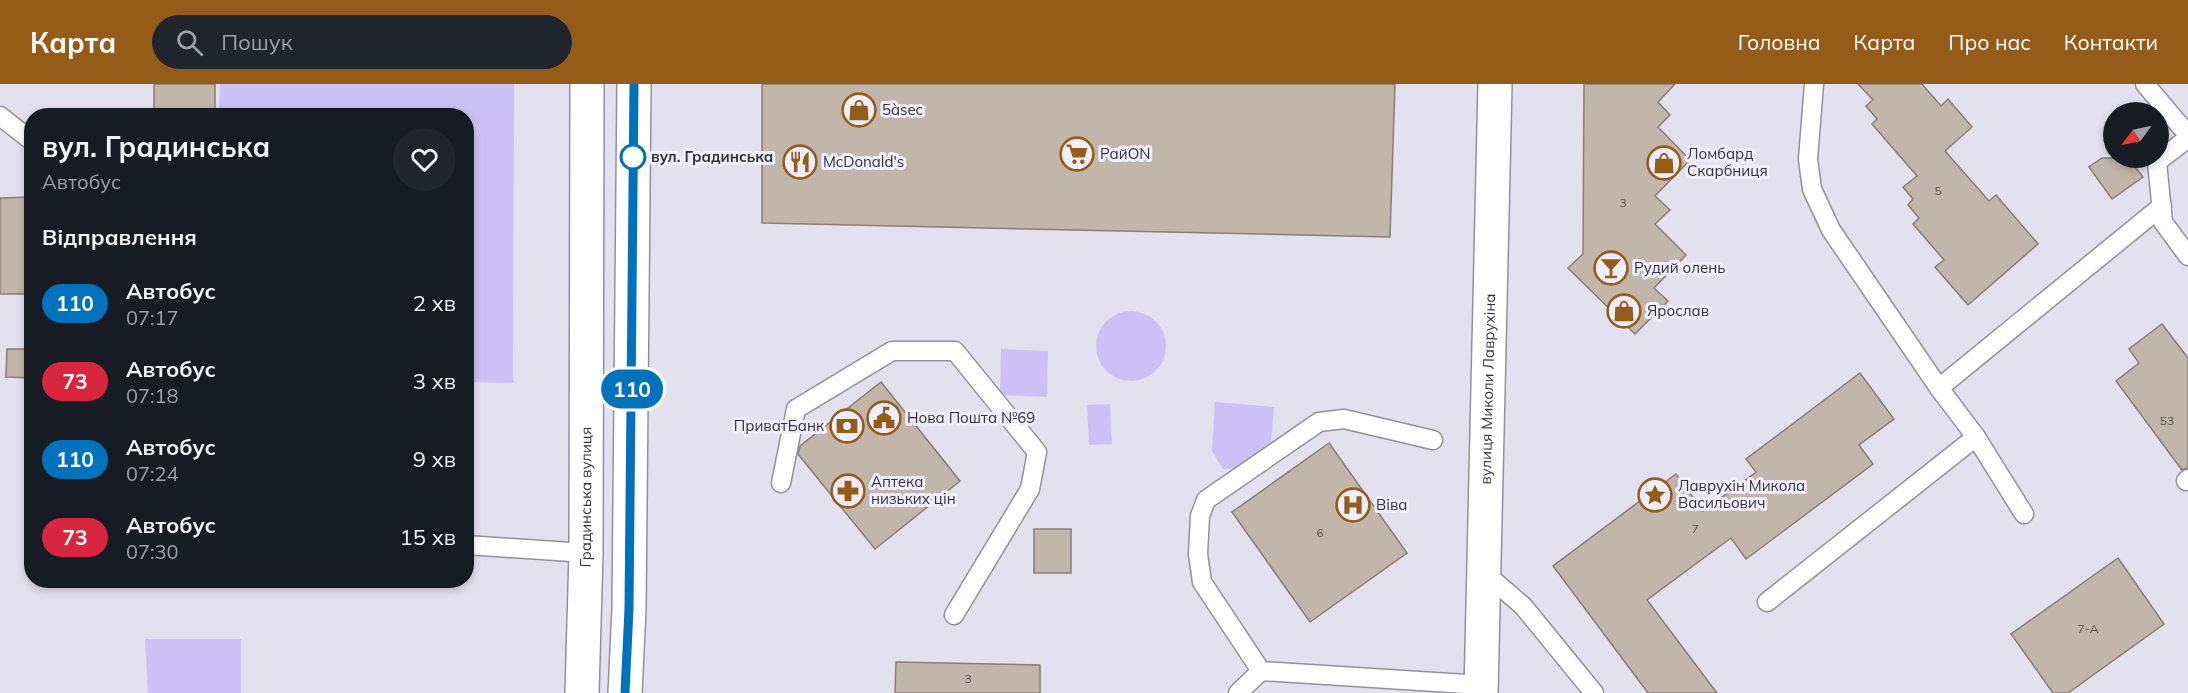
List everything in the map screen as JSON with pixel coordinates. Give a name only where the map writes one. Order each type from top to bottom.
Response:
[{"type":"street","name":"Градинська вулиця","points":[[582,693],[586,553],[587,84]]},
{"type":"street","points":[[625,693],[629,609],[634,84]]},
{"type":"street","name":"вулиця Миколи Лаврухіна","points":[[1482,689],[1495,84]]},
{"type":"lane","points":[[1814,84],[1808,159],[1812,189],[1831,230],[1939,388],[1976,437],[2024,514]]},
{"type":"lane","points":[[2145,84],[2188,137],[2157,162],[2163,222],[2188,256]]},
{"type":"lane","points":[[0,116],[24,135]]},
{"type":"lane","points":[[1939,388],[2162,206]]},
{"type":"lane","points":[[781,483],[796,409],[892,351],[955,351],[1037,452],[1030,489],[954,615]]},
{"type":"lane","points":[[1262,671],[1202,582],[1198,555],[1200,516],[1206,500],[1319,422],[1344,419],[1433,440]]},
{"type":"lane","points":[[1767,602],[1976,437]]},
{"type":"lane","points":[[474,546],[586,553]]},
{"type":"lane","points":[[1486,574],[1523,606],[1594,693]]},
{"type":"lane","points":[[1238,693],[1262,671],[1482,689]]},
{"type":"shaded area","points":[[220,84],[514,84],[513,383],[474,382],[474,108],[219,108]]},
{"type":"shaded area","points":[[1131,311],[1144,314],[1156,321],[1163,333],[1166,346],[1163,359],[1156,371],[1144,378],[1131,381],[1118,378],[1106,371],[1099,359],[1096,346],[1099,333],[1106,321],[1118,314]]},
{"type":"shaded area","points":[[1001,349],[1048,351],[1047,397],[1000,395]]},
{"type":"shaded area","points":[[1215,402],[1274,407],[1270,453],[1245,468],[1223,469],[1212,451]]},
{"type":"shaded area","points":[[1110,404],[1112,444],[1089,445],[1087,405]]},
{"type":"shaded area","points":[[145,639],[241,639],[241,693],[148,693]]},
{"type":"building","points":[[154,84],[215,84],[215,108],[154,108]]},
{"type":"building","name":"РайON","points":[[762,84],[1395,84],[1390,237],[762,223]]},
{"type":"building","points":[[1584,84],[1675,84],[1658,102],[1670,115],[1658,127],[1690,160],[1655,196],[1670,210],[1655,224],[1686,255],[1654,288],[1668,301],[1635,334],[1568,268],[1583,254]]},
{"type":"building","points":[[1858,84],[1922,84],[1941,106],[1948,99],[1972,127],[1945,151],[1989,201],[1996,195],[2038,244],[1968,305],[1935,267],[1944,260],[1913,224],[1919,218],[1908,205],[1913,199],[1903,187],[1917,176],[1872,124],[1877,119],[1866,106],[1873,100]]},
{"type":"building","points":[[2103,158],[2103,168],[2136,168],[2143,177],[2112,199],[2089,167]]},
{"type":"building","points":[[24,197],[24,294],[0,294],[0,198]]},
{"type":"building","points":[[2162,324],[2188,358],[2188,468],[2182,470],[2116,381],[2139,363],[2129,349]]},
{"type":"building","points":[[7,349],[24,349],[24,378],[6,377]]},
{"type":"building","points":[[1860,373],[1894,419],[1859,445],[1873,464],[1746,559],[1731,538],[1647,600],[1717,693],[1648,693],[1553,566],[1676,474],[1703,511],[1756,472],[1746,459]]},
{"type":"building","points":[[881,382],[960,481],[875,549],[798,454],[800,446]]},
{"type":"building","points":[[1329,443],[1407,553],[1310,622],[1232,512]]},
{"type":"building","points":[[1034,529],[1071,529],[1071,573],[1034,573]]},
{"type":"building","points":[[2118,558],[2164,624],[2068,693],[2053,693],[2011,634]]},
{"type":"building","points":[[896,662],[1040,665],[1040,693],[895,693]]},
{"type":"bus line","name":"110","points":[[625,693],[629,609],[634,84]]},
{"type":"place","name":"5àsec","points":[[859,110]]},
{"type":"place","name":"РайON","points":[[1077,154]]},
{"type":"place","name":"вул. Градинська","points":[[633,157]]},
{"type":"place","name":"McDonald's","points":[[800,162]]},
{"type":"place","name":"Ломбард Скарбниця","points":[[1664,163]]},
{"type":"place","name":"Рудий олень","points":[[1611,268]]},
{"type":"place","name":"Ярослав","points":[[1624,311]]},
{"type":"place","name":"Нова Пошта №69","points":[[884,418]]},
{"type":"place","name":"ПриватБанк","points":[[847,426]]},
{"type":"place","name":"Аптека низьких цін","points":[[848,491]]},
{"type":"place","name":"Лаврухін Микола Васильович","points":[[1655,495]]},
{"type":"place","name":"Віва","points":[[1353,505]]}]
